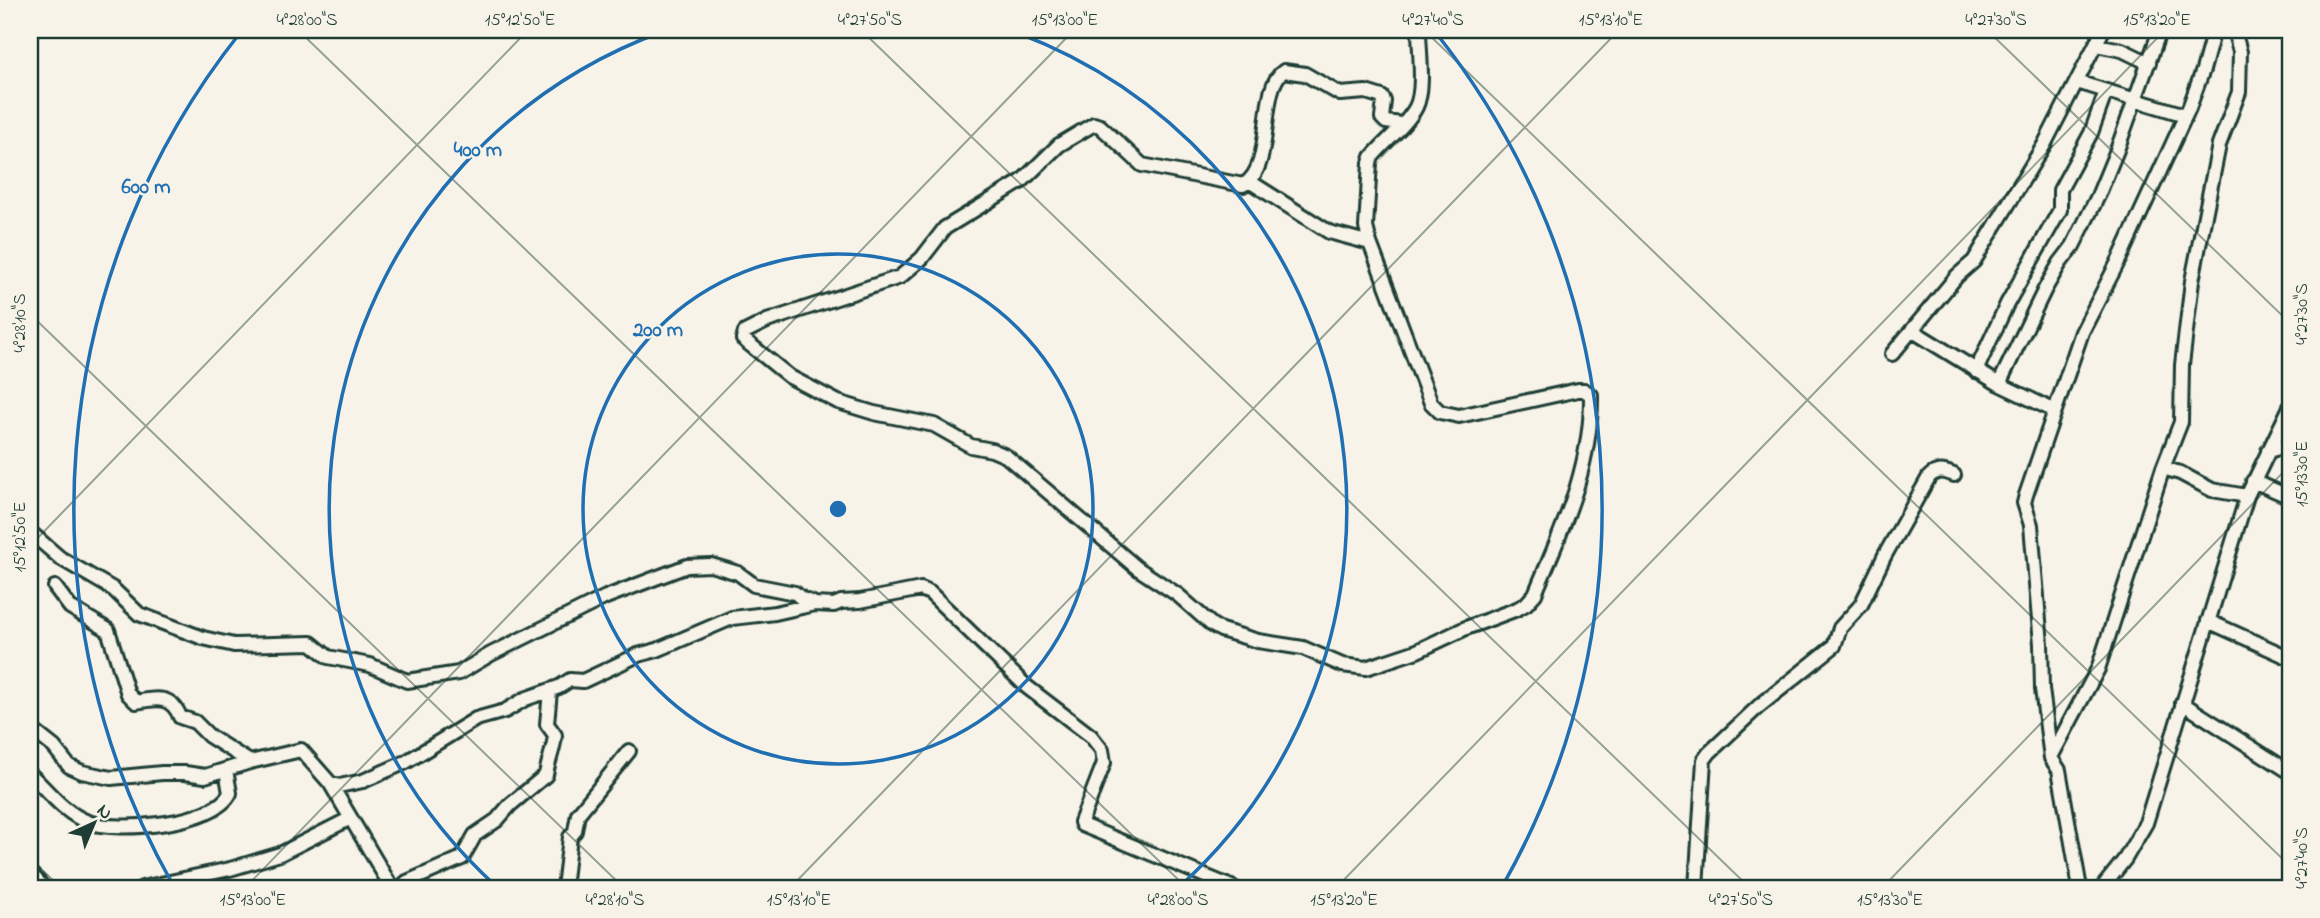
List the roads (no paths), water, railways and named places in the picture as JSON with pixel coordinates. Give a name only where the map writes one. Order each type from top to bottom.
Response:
[{"type":"street","points":[[1401,124],[1386,122],[1381,118],[1384,101],[1382,97],[1366,92],[1340,94],[1305,74],[1284,71],[1276,79],[1264,133],[1265,147],[1249,181],[1243,184],[1142,165],[1100,126],[1094,124],[1059,145],[1022,181],[945,228],[922,258],[902,275],[767,321],[745,332],[743,339],[790,377],[838,402],[874,414],[934,425],[971,446],[1006,456],[1137,568],[1175,593],[1221,630],[1258,641],[1303,648],[1342,665],[1366,668],[1416,651],[1466,628],[1503,615],[1530,600],[1575,498],[1585,458],[1591,395],[1584,390],[1459,415],[1440,412],[1431,403],[1366,227],[1370,163],[1376,152],[1401,124],[1415,108],[1419,92],[1419,30]]},
{"type":"street","points":[[1892,354],[1957,276],[1974,261],[2044,145],[2103,30]]},
{"type":"street","points":[[1999,384],[2045,289],[2073,246],[2098,196],[2160,30]]},
{"type":"street","points":[[2080,888],[2059,771],[2051,758],[2042,689],[2031,526],[2024,503],[2053,410],[2082,332],[2120,258],[2185,115],[2203,70],[2214,30]]},
{"type":"street","points":[[2051,758],[2098,669],[2163,468],[2181,422],[2182,365],[2189,301],[2219,145],[2239,92],[2240,52],[2234,30]]},
{"type":"street","points":[[2096,45],[2122,50],[2149,63]]},
{"type":"street","points":[[2077,82],[2185,115]]},
{"type":"street","points":[[1976,371],[2007,304],[2060,211],[2060,191],[2091,133],[2106,90]]},
{"type":"street","points":[[1249,181],[1329,232],[1370,243]]},
{"type":"street","points":[[1913,331],[1999,384],[2053,410]]},
{"type":"street","points":[[2102,888],[2125,859],[2146,822],[2246,496],[2290,407]]},
{"type":"street","points":[[2268,451],[2290,445]]},
{"type":"street","points":[[2163,468],[2180,473],[2212,490],[2246,496]]},
{"type":"street","points":[[1696,888],[1704,760],[1758,707],[1834,646],[1840,628],[1861,605],[1885,555],[1929,477],[1933,473],[1943,471],[1954,475]]},
{"type":"street","points":[[2253,481],[2290,497]]},
{"type":"street","points":[[30,532],[60,558],[113,589],[139,614],[222,643],[309,643],[330,658],[370,666],[407,681],[459,673],[491,654],[606,597],[687,566],[711,565],[737,573],[754,586],[794,593],[815,604]]},
{"type":"street","points":[[55,587],[69,607],[108,630],[128,694],[133,701],[157,698],[170,701],[180,717],[195,722],[209,736],[250,762]]},
{"type":"street","points":[[330,783],[349,786],[380,774],[476,719],[501,712],[570,680],[583,681],[638,655],[657,650],[733,618],[775,613],[815,604],[834,605],[860,601],[919,589],[930,593],[1027,687],[1091,736],[1102,750],[1104,763],[1082,825],[1234,888]]},
{"type":"street","points":[[2208,621],[2290,658]]},
{"type":"street","points":[[400,888],[407,882],[459,861],[465,856],[475,835],[496,821],[510,805],[546,775],[555,734],[547,724],[550,691]]},
{"type":"street","points":[[2182,703],[2290,772]]},
{"type":"street","points":[[30,728],[58,751],[69,766],[82,772],[120,779],[162,773],[205,776],[301,750],[330,783],[392,888]]},
{"type":"street","points":[[564,888],[570,837],[575,831],[578,814],[629,751]]},
{"type":"street","points":[[30,774],[67,810],[89,822],[141,826],[185,819],[222,804],[230,793],[226,770]]},
{"type":"street","points":[[142,888],[230,869],[280,854],[349,819]]},
{"type":"street","points":[[30,873],[44,888]]}]
